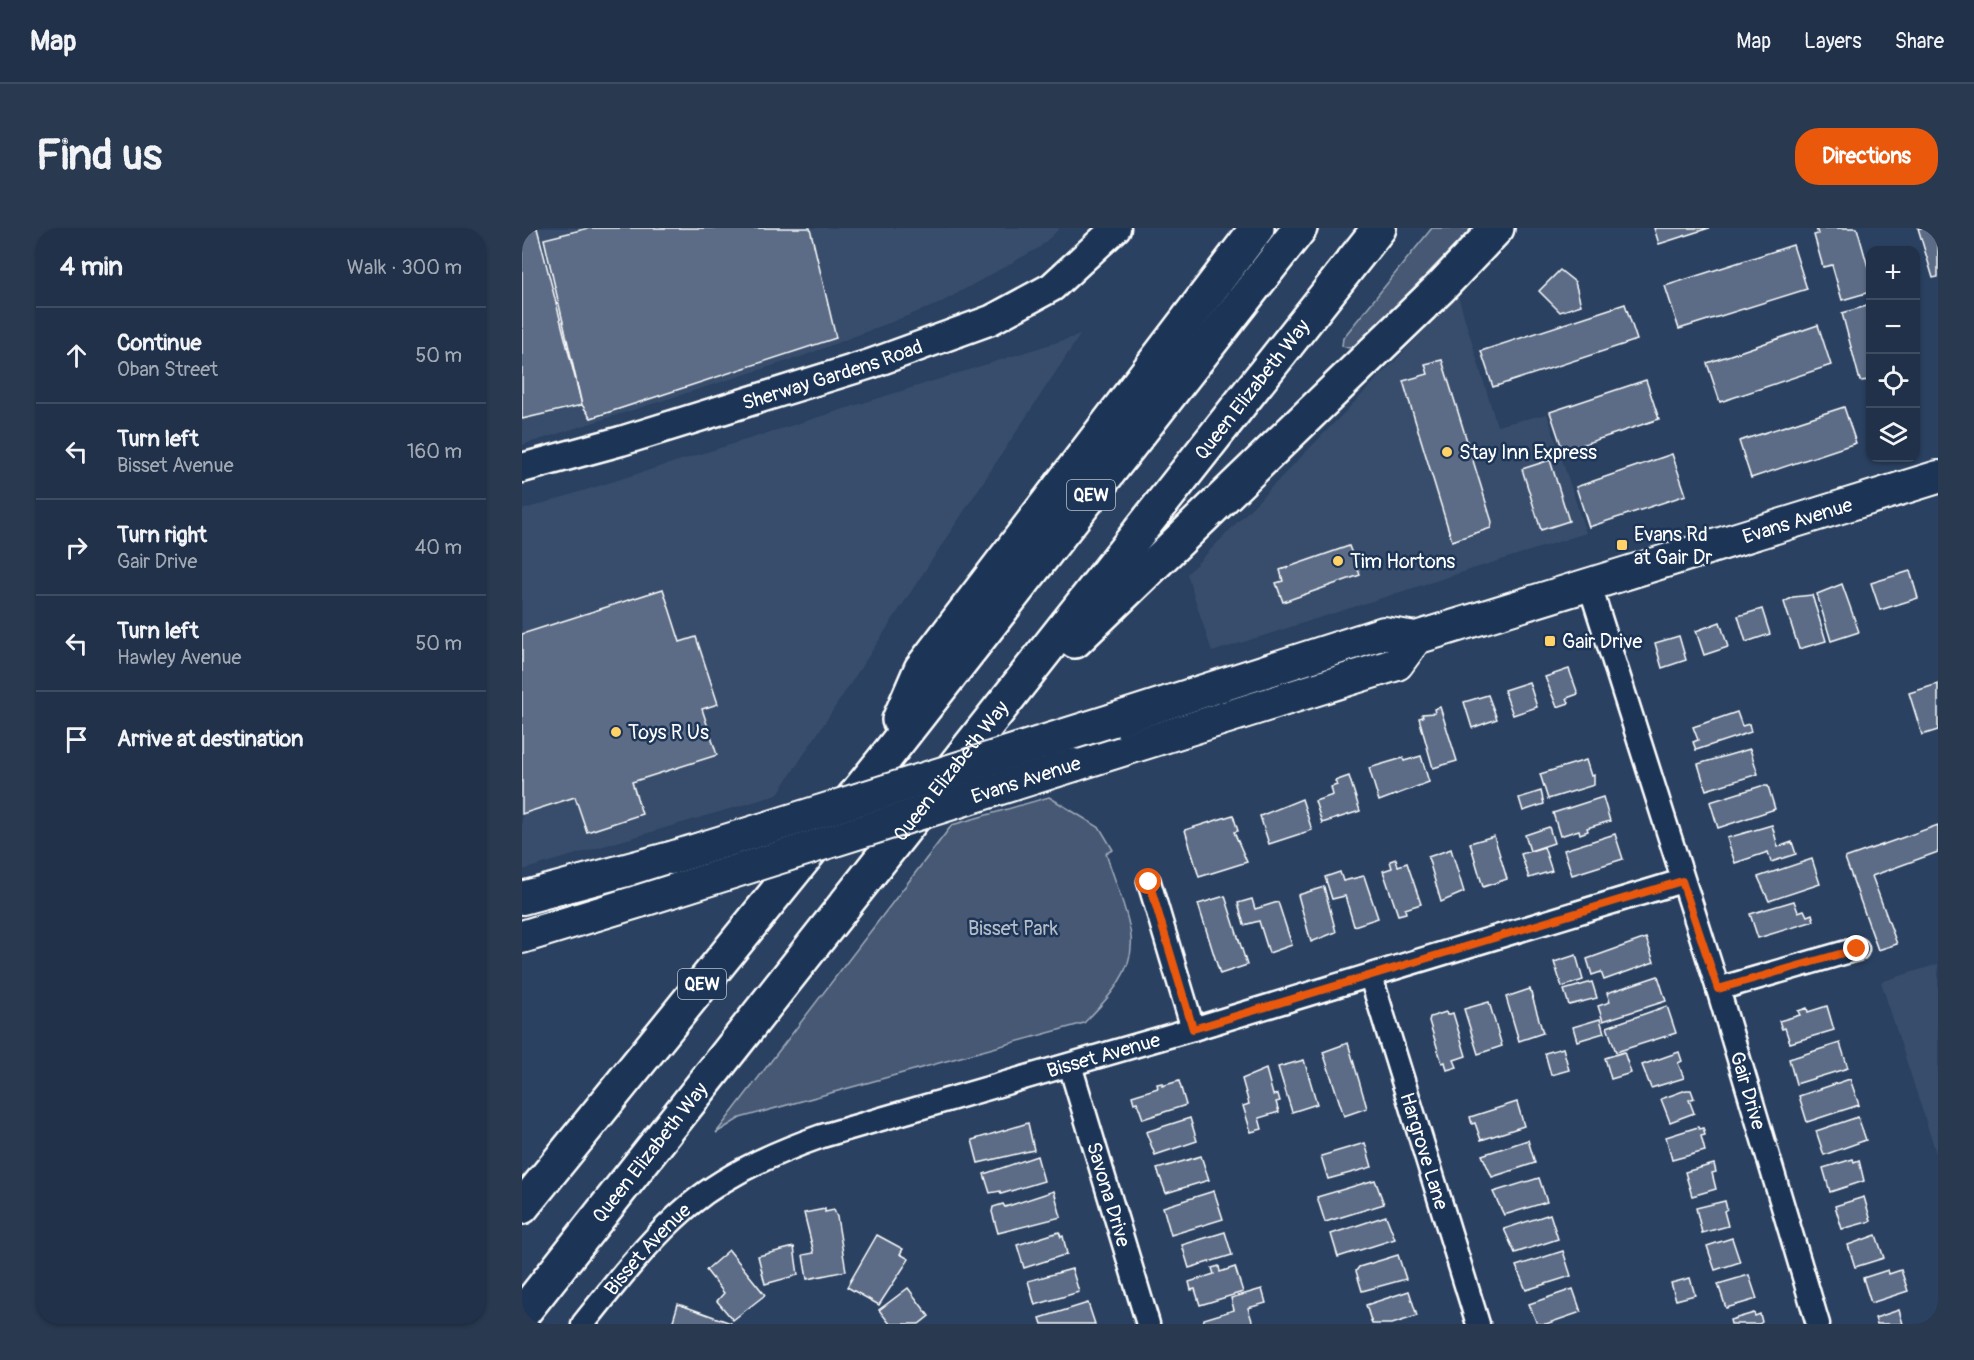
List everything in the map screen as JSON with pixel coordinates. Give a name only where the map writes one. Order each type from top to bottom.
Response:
[{"type":"highway","points":[[882,762],[921,669],[1257,228]]},
{"type":"highway","name":"QEW","points":[[522,1207],[882,762],[1300,228]]},
{"type":"highway","name":"Queen Elizabeth Way","points":[[522,1314],[1379,228]]},
{"type":"highway","points":[[995,717],[1212,511],[1441,287],[1497,228]]},
{"type":"main road","name":"Evans Avenue","points":[[522,898],[671,858],[1384,633],[1416,638],[1938,477]]},
{"type":"main road","name":"Evans Avenue","points":[[522,937],[1397,664],[1416,638]]},
{"type":"street","name":"Sherway Gardens Road","points":[[522,468],[621,441],[870,364],[991,320],[1052,287],[1116,228]]},
{"type":"street","name":"Gair Drive","points":[[1589,584],[1718,989],[1818,1324]]},
{"type":"street","name":"Bisset Avenue","points":[[583,1324],[634,1260],[675,1218],[738,1172],[780,1151],[822,1136],[1193,1029],[1682,881]]},
{"type":"street","points":[[1149,882],[1193,1029]]},
{"type":"street","points":[[1718,989],[1857,949]]},
{"type":"street","name":"Hargrove Lane","points":[[1371,976],[1478,1324]]},
{"type":"street","name":"Savona Drive","points":[[1070,1065],[1148,1324]]},
{"type":"shaded area","points":[[522,228],[1060,228],[1040,247],[938,304],[803,356],[522,445]]},
{"type":"shaded area","points":[[1458,296],[1497,426],[1547,414],[1586,533],[1212,652],[1187,574]]},
{"type":"shaded area","points":[[1080,335],[777,795],[522,870],[522,510]]},
{"type":"shaded area","points":[[1938,964],[1938,1159],[1881,982]]},
{"type":"green space","points":[[1432,228],[1472,228],[1358,345],[1349,348],[1342,346],[1343,338]]},
{"type":"green space","name":"Bisset Park","points":[[1049,797],[1100,828],[1113,850],[1106,853],[1130,927],[1131,950],[1124,973],[1110,995],[1084,1023],[740,1118],[716,1133],[952,825]]},
{"type":"building","points":[[522,228],[537,228],[582,405],[522,419]]},
{"type":"building","points":[[589,228],[810,228],[836,338],[591,418],[582,405],[544,239]]},
{"type":"building","points":[[1654,228],[1709,228],[1659,244]]},
{"type":"building","points":[[1816,228],[1857,228],[1866,260],[1866,293],[1842,300],[1832,265],[1823,267],[1814,235],[1818,234]]},
{"type":"building","points":[[1918,228],[1938,228],[1938,277],[1933,278]]},
{"type":"building","points":[[1793,245],[1807,289],[1679,329],[1665,286]]},
{"type":"building","points":[[1560,270],[1575,282],[1581,305],[1560,312],[1539,291]]},
{"type":"building","points":[[1625,304],[1637,340],[1493,387],[1481,351]]},
{"type":"building","points":[[1866,306],[1866,380],[1860,381],[1842,313]]},
{"type":"building","points":[[1818,325],[1831,365],[1720,402],[1707,363]]},
{"type":"building","name":"Stay Inn Express","points":[[1442,360],[1492,522],[1491,528],[1452,541],[1403,381],[1428,374],[1425,364]]},
{"type":"building","points":[[1646,380],[1659,419],[1563,451],[1550,412]]},
{"type":"building","points":[[1844,407],[1856,443],[1751,478],[1739,441]]},
{"type":"building","points":[[1672,454],[1686,495],[1589,527],[1576,487]]},
{"type":"building","points":[[1550,460],[1569,521],[1541,530],[1522,469]]},
{"type":"building","points":[[1349,546],[1360,575],[1283,602],[1276,583],[1283,581],[1280,570]]},
{"type":"building","points":[[1910,571],[1918,598],[1880,610],[1871,583]]},
{"type":"building","points":[[1842,584],[1859,632],[1831,641],[1817,594]]},
{"type":"building","name":"Toys R Us","points":[[663,589],[680,642],[696,637],[718,704],[702,709],[717,755],[632,782],[642,814],[587,832],[575,797],[522,814],[522,634]]},
{"type":"building","points":[[1812,595],[1826,641],[1799,649],[1784,602],[1793,597]]},
{"type":"building","points":[[1762,609],[1770,634],[1746,642],[1738,616]]},
{"type":"building","points":[[1720,622],[1728,647],[1704,655],[1696,631]]},
{"type":"building","points":[[1679,636],[1686,660],[1662,668],[1655,643]]},
{"type":"building","points":[[1569,669],[1578,694],[1567,698],[1569,703],[1557,707],[1545,677]]},
{"type":"building","points":[[1529,682],[1537,707],[1513,715],[1504,690]]},
{"type":"building","points":[[1938,684],[1938,730],[1922,735],[1909,693]]},
{"type":"building","points":[[1488,695],[1497,719],[1472,728],[1464,702]]},
{"type":"building","points":[[1440,707],[1457,761],[1433,768],[1419,718],[1423,717],[1422,714],[1435,713],[1434,709]]},
{"type":"building","points":[[1737,712],[1742,726],[1749,724],[1751,732],[1696,750],[1693,742],[1698,740],[1693,727]]},
{"type":"building","points":[[1750,749],[1758,774],[1706,790],[1698,764]]},
{"type":"building","points":[[1421,756],[1429,782],[1379,801],[1369,768],[1403,758],[1404,761]]},
{"type":"building","points":[[1586,760],[1591,776],[1594,775],[1594,785],[1548,799],[1540,774]]},
{"type":"building","points":[[1349,776],[1360,811],[1322,823],[1315,801],[1333,795],[1331,787],[1337,785],[1335,781]]},
{"type":"building","points":[[1761,786],[1768,786],[1775,809],[1718,828],[1710,802]]},
{"type":"building","points":[[1541,791],[1544,804],[1523,811],[1519,798]]},
{"type":"building","points":[[1603,797],[1610,821],[1587,828],[1588,831],[1580,834],[1579,830],[1560,836],[1553,813]]},
{"type":"building","points":[[1302,799],[1312,830],[1269,844],[1260,816]]},
{"type":"building","points":[[1233,815],[1238,831],[1234,832],[1247,862],[1199,877],[1185,830]]},
{"type":"building","points":[[1772,825],[1778,847],[1792,842],[1796,854],[1771,862],[1768,852],[1735,863],[1727,838]]},
{"type":"building","points":[[1938,825],[1938,852],[1872,876],[1897,944],[1878,950],[1845,858]]},
{"type":"building","points":[[1549,827],[1554,843],[1530,851],[1525,835]]},
{"type":"building","points":[[1615,834],[1623,859],[1572,875],[1564,850]]},
{"type":"building","points":[[1494,836],[1507,879],[1483,887],[1470,843]]},
{"type":"building","points":[[1544,847],[1552,871],[1529,878],[1521,854]]},
{"type":"building","points":[[1451,849],[1464,892],[1441,902],[1428,857]]},
{"type":"building","points":[[1396,859],[1398,866],[1407,863],[1421,904],[1405,909],[1406,913],[1398,915],[1383,871],[1392,868],[1390,861]]},
{"type":"building","points":[[1812,859],[1820,884],[1769,901],[1758,877]]},
{"type":"building","points":[[1340,872],[1343,881],[1364,876],[1378,918],[1354,926],[1345,896],[1332,899],[1325,877]]},
{"type":"building","points":[[1324,887],[1336,932],[1311,942],[1298,895]]},
{"type":"building","points":[[1225,896],[1247,965],[1220,974],[1198,904]]},
{"type":"building","points":[[1252,899],[1255,909],[1278,902],[1292,945],[1269,953],[1259,921],[1244,925],[1238,903]]},
{"type":"building","points":[[1794,901],[1798,912],[1804,910],[1807,916],[1812,914],[1814,921],[1758,938],[1750,914]]},
{"type":"building","points":[[1646,938],[1654,962],[1604,980],[1601,972],[1592,975],[1587,959]]},
{"type":"building","points":[[1576,955],[1583,980],[1562,987],[1554,962]]},
{"type":"building","points":[[1658,976],[1666,1001],[1603,1021],[1598,1006],[1610,1002],[1607,993]]},
{"type":"building","points":[[1592,982],[1597,998],[1569,1005],[1564,990]]},
{"type":"building","points":[[1530,989],[1543,1033],[1519,1041],[1506,997]]},
{"type":"building","points":[[1489,1002],[1502,1046],[1478,1054],[1464,1009]]},
{"type":"building","points":[[1667,1006],[1676,1033],[1616,1052],[1607,1027]]},
{"type":"building","points":[[1827,1006],[1834,1030],[1790,1043],[1785,1028],[1782,1029],[1779,1021],[1800,1015],[1798,1011],[1807,1008],[1808,1012]]},
{"type":"building","points":[[1446,1012],[1447,1015],[1453,1013],[1466,1056],[1454,1060],[1457,1067],[1447,1070],[1445,1062],[1442,1063],[1429,1021],[1430,1017]]},
{"type":"building","points":[[1600,1019],[1604,1033],[1577,1041],[1573,1027]]},
{"type":"building","points":[[1348,1043],[1367,1108],[1344,1116],[1323,1052]]},
{"type":"building","points":[[1840,1043],[1848,1068],[1796,1084],[1789,1059]]},
{"type":"building","points":[[1563,1048],[1569,1070],[1551,1075],[1545,1053]]},
{"type":"building","points":[[1624,1052],[1631,1073],[1611,1079],[1605,1058]]},
{"type":"building","points":[[1679,1052],[1682,1061],[1678,1063],[1684,1078],[1651,1088],[1642,1065]]},
{"type":"building","points":[[1304,1060],[1317,1104],[1292,1112],[1278,1067]]},
{"type":"building","points":[[1266,1069],[1273,1095],[1278,1094],[1280,1101],[1276,1102],[1279,1112],[1259,1118],[1262,1129],[1251,1132],[1243,1106],[1249,1104],[1242,1079]]},
{"type":"building","points":[[1850,1079],[1859,1105],[1807,1122],[1799,1096]]},
{"type":"building","points":[[1179,1081],[1186,1105],[1143,1119],[1137,1102],[1134,1103],[1132,1096],[1158,1088],[1157,1084],[1162,1083],[1162,1086]]},
{"type":"building","points":[[1691,1090],[1694,1098],[1689,1100],[1694,1113],[1670,1122],[1661,1099]]},
{"type":"building","points":[[1517,1102],[1524,1126],[1481,1140],[1475,1123],[1472,1124],[1470,1117]]},
{"type":"building","points":[[1858,1117],[1866,1140],[1824,1155],[1816,1131]]},
{"type":"building","points":[[1190,1118],[1197,1141],[1155,1155],[1146,1132]]},
{"type":"building","points":[[1028,1123],[1034,1150],[978,1163],[972,1140]]},
{"type":"building","points":[[1698,1127],[1703,1128],[1705,1135],[1701,1136],[1705,1151],[1672,1160],[1666,1137]]},
{"type":"building","points":[[1528,1140],[1535,1163],[1492,1177],[1482,1155]]},
{"type":"building","points":[[1365,1143],[1372,1167],[1328,1179],[1321,1156]]},
{"type":"building","points":[[1037,1156],[1044,1181],[1001,1194],[1000,1191],[990,1193],[984,1174]]},
{"type":"building","points":[[1201,1156],[1209,1180],[1166,1193],[1157,1169]]},
{"type":"building","points":[[1853,1159],[1854,1162],[1859,1160],[1864,1181],[1830,1192],[1823,1168]]},
{"type":"building","points":[[1714,1164],[1716,1172],[1712,1173],[1716,1189],[1692,1196],[1685,1172]]},
{"type":"building","points":[[1539,1178],[1547,1202],[1504,1215],[1493,1192]]},
{"type":"building","points":[[1375,1180],[1384,1204],[1325,1222],[1317,1197]]},
{"type":"building","points":[[1054,1191],[1061,1217],[998,1233],[992,1212],[993,1207],[1003,1204],[1005,1207]]},
{"type":"building","points":[[1214,1191],[1223,1219],[1171,1235],[1163,1207]]},
{"type":"building","points":[[1864,1197],[1871,1221],[1842,1229],[1835,1206]]},
{"type":"building","points":[[1725,1201],[1727,1209],[1724,1211],[1728,1226],[1702,1233],[1696,1208]]},
{"type":"building","points":[[825,1209],[825,1212],[834,1210],[837,1217],[846,1271],[807,1279],[803,1255],[814,1253],[804,1213]]},
{"type":"building","points":[[1550,1214],[1558,1239],[1515,1253],[1504,1229]]},
{"type":"building","points":[[1386,1216],[1395,1239],[1338,1257],[1331,1234]]},
{"type":"building","points":[[1059,1232],[1061,1237],[1063,1236],[1067,1254],[1024,1268],[1017,1245]]},
{"type":"building","points":[[1225,1232],[1232,1255],[1189,1268],[1182,1245]]},
{"type":"building","points":[[877,1235],[903,1249],[900,1254],[909,1259],[879,1305],[847,1287]]},
{"type":"building","points":[[1876,1235],[1884,1258],[1855,1267],[1848,1245]]},
{"type":"building","points":[[1732,1238],[1740,1262],[1715,1270],[1707,1246]]},
{"type":"building","points":[[794,1247],[798,1275],[765,1284],[758,1256]]},
{"type":"building","points":[[729,1250],[765,1295],[733,1320],[717,1301],[724,1293],[706,1270]]},
{"type":"building","points":[[1563,1251],[1571,1276],[1526,1290],[1516,1266]]},
{"type":"building","points":[[1398,1255],[1406,1279],[1362,1291],[1356,1271],[1359,1267]]},
{"type":"building","points":[[1219,1266],[1220,1272],[1235,1267],[1243,1292],[1200,1305],[1195,1289],[1191,1290],[1189,1282],[1214,1274],[1212,1268]]},
{"type":"building","points":[[1072,1269],[1079,1292],[1035,1305],[1028,1281]]},
{"type":"building","points":[[1888,1270],[1889,1274],[1901,1270],[1908,1291],[1871,1303],[1863,1278]]},
{"type":"building","points":[[1749,1275],[1757,1299],[1726,1308],[1718,1284]]},
{"type":"building","points":[[1690,1278],[1695,1295],[1676,1300],[1671,1283]]},
{"type":"building","points":[[908,1288],[929,1316],[919,1324],[890,1324],[879,1310]]},
{"type":"building","points":[[1262,1289],[1266,1303],[1248,1308],[1253,1324],[1203,1324],[1204,1319],[1234,1310],[1231,1298]]},
{"type":"building","points":[[1573,1289],[1581,1312],[1546,1324],[1537,1324],[1529,1304]]},
{"type":"building","points":[[1409,1291],[1417,1316],[1392,1324],[1372,1324],[1366,1305]]},
{"type":"building","points":[[1088,1303],[1095,1324],[1042,1324],[1040,1318]]},
{"type":"building","points":[[678,1304],[731,1323],[731,1324],[672,1324]]},
{"type":"building","points":[[1899,1310],[1903,1324],[1877,1324],[1875,1318]]},
{"type":"building","points":[[1754,1313],[1755,1316],[1760,1314],[1762,1322],[1759,1324],[1731,1324],[1730,1320]]},
{"type":"place","name":"Stay Inn Express","points":[[1447,452]]},
{"type":"place","name":"Evans Rd at Gair Dr","points":[[1622,545]]},
{"type":"place","name":"Tim Hortons","points":[[1338,561]]},
{"type":"place","name":"Gair Drive","points":[[1550,641]]},
{"type":"place","name":"Toys R Us","points":[[616,732]]},
{"type":"route","points":[[1149,882],[1193,1029],[1682,881],[1718,989],[1857,949]]}]
